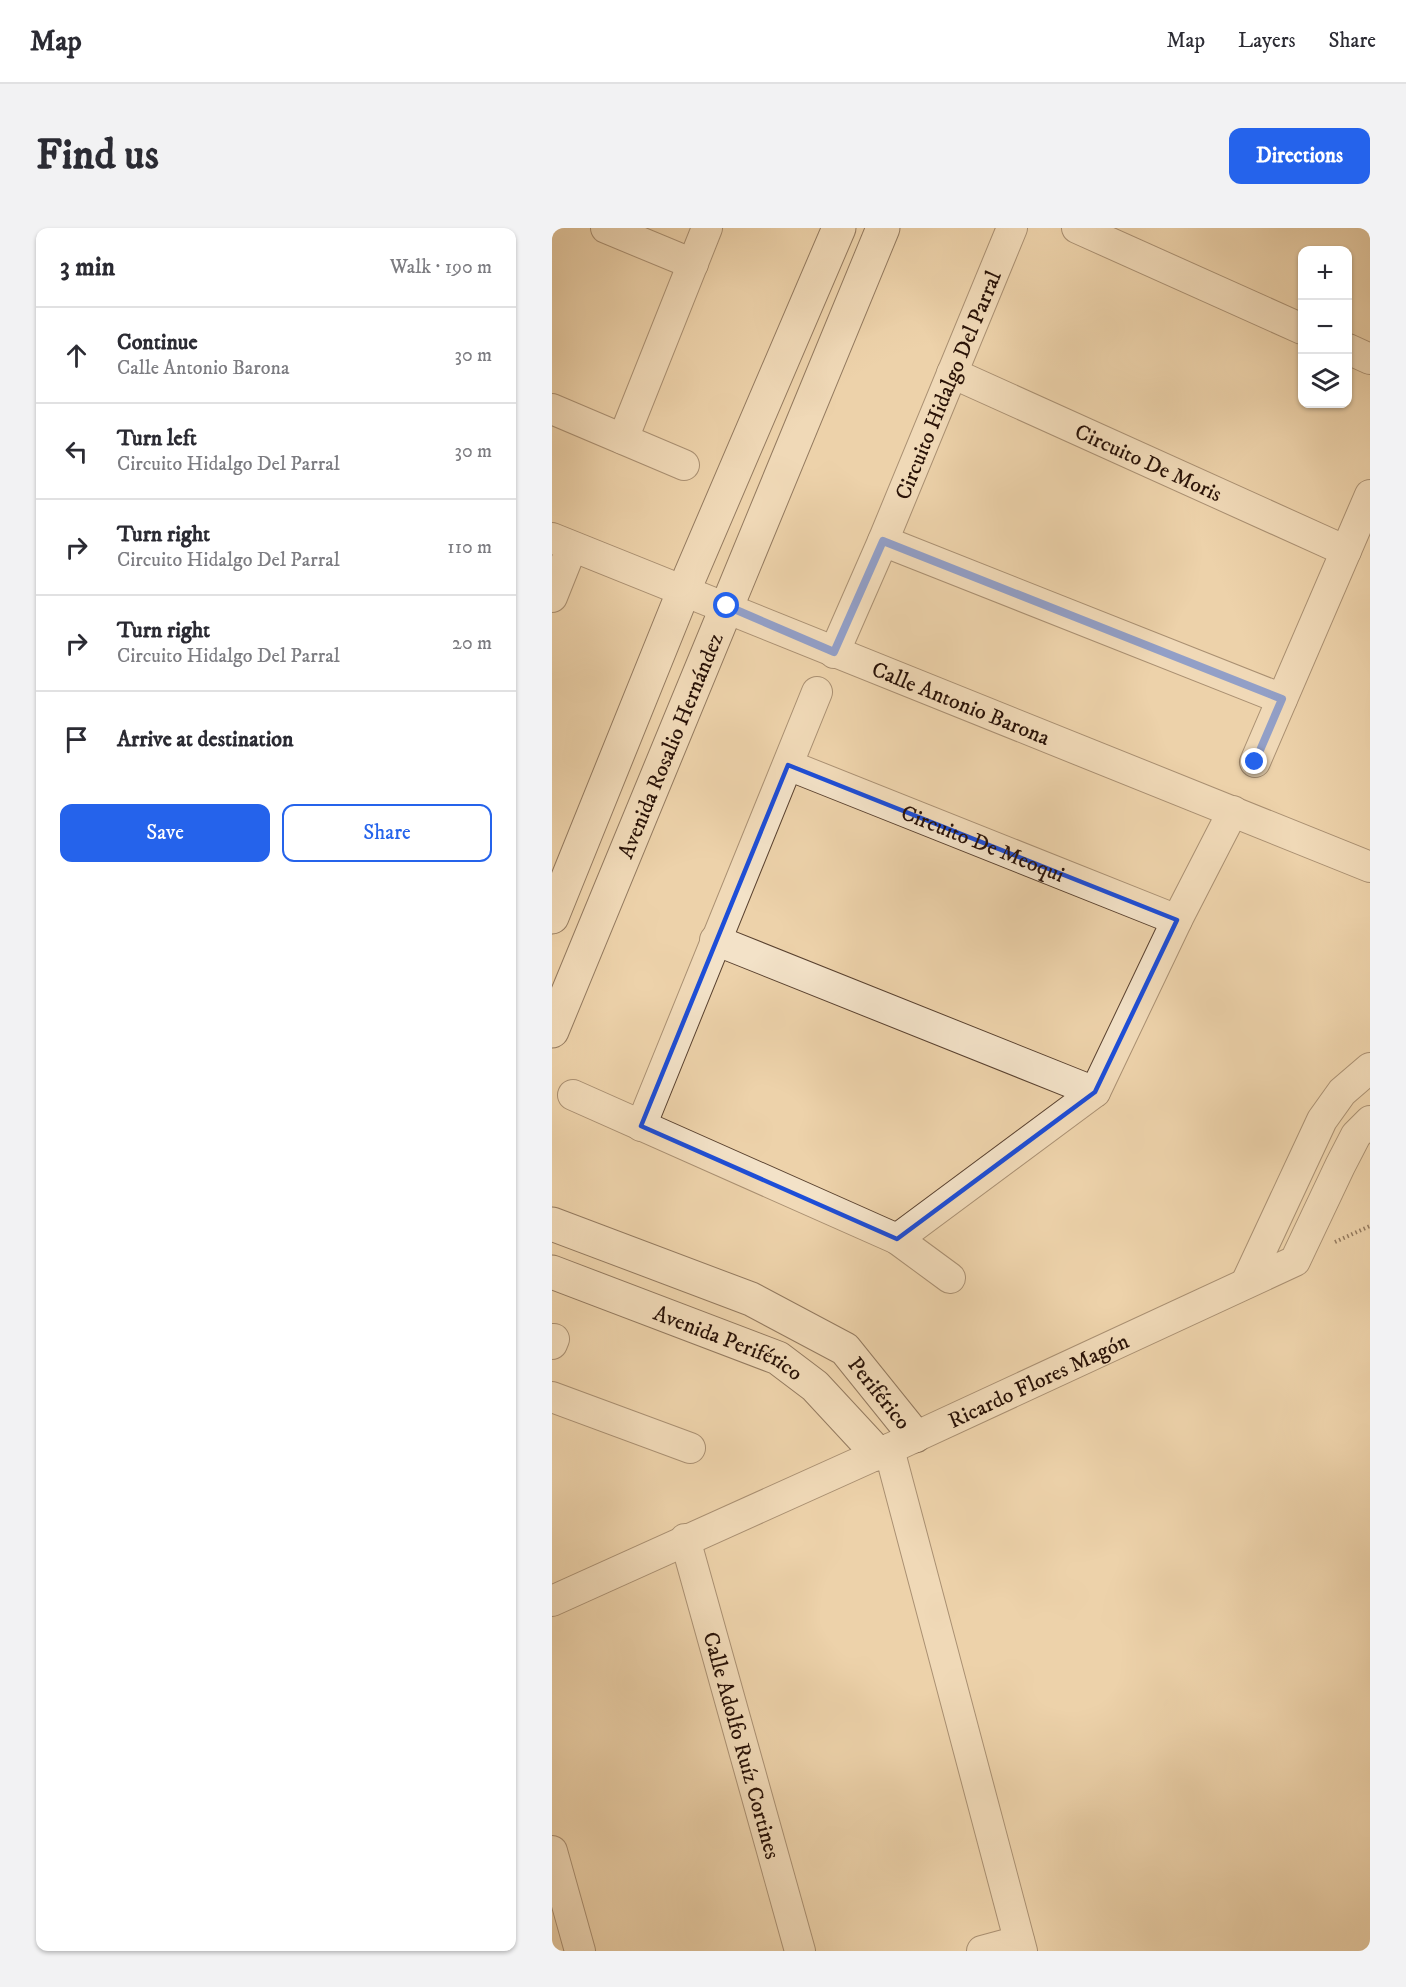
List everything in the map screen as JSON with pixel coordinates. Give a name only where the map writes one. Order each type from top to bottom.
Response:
[{"type":"street","points":[[606,228],[693,264]]},
{"type":"street","points":[[623,439],[707,228]]},
{"type":"street","name":"Avenida Rosalio Hernández","points":[[552,917],[684,590],[839,228]]},
{"type":"street","name":"Avenida Rosalio Hernández","points":[[552,1031],[883,228]]},
{"type":"street","name":"Circuito Hidalgo Del Parral","points":[[834,652],[883,541],[1012,228]]},
{"type":"street","points":[[1077,228],[1298,327]]},
{"type":"street","points":[[1352,351],[1370,359]]},
{"type":"street","name":"Circuito De Moris","points":[[952,374],[1346,551]]},
{"type":"street","points":[[552,409],[684,465]]},
{"type":"street","points":[[1255,762],[1370,495]]},
{"type":"street","points":[[883,541],[1282,699]]},
{"type":"street","points":[[552,597],[562,542]]},
{"type":"street","name":"Calle Antonio Barona","points":[[562,542],[727,606],[834,652],[1370,867]]},
{"type":"street","points":[[641,1126],[817,692]]},
{"type":"street","name":"Circuito De Meoqui","points":[[788,765],[1177,920]]},
{"type":"street","points":[[897,1239],[1095,1092],[1177,920],[1233,811]]},
{"type":"street","points":[[715,940],[1095,1092]]},
{"type":"street","points":[[1246,1283],[1322,1120],[1342,1092],[1370,1068]]},
{"type":"street","points":[[573,1095],[897,1239],[950,1278]]},
{"type":"street","name":"Ricardo Flores Magón","points":[[552,1601],[1295,1261],[1356,1136],[1370,1121]]},
{"type":"street","name":"Avenida Periférico","points":[[552,1224],[751,1299],[845,1349]]},
{"type":"street","name":"Avenida Periférico","points":[[552,1272],[778,1358],[894,1446]]},
{"type":"street","name":"Periférico","points":[[845,1349],[894,1446]]},
{"type":"street","points":[[552,1397],[690,1448]]},
{"type":"street","points":[[894,1446],[1021,1946],[982,1951]]},
{"type":"street","name":"Calle Adolfo Ruíz Cortines","points":[[685,1539],[800,1951]]},
{"type":"street","points":[[554,1864],[580,1951]]},
{"type":"highlighted area","points":[[788,765],[1177,920],[1095,1092],[897,1239],[641,1126]]},
{"type":"route","points":[[727,606],[834,652],[883,541],[1282,699],[1255,762]]}]
